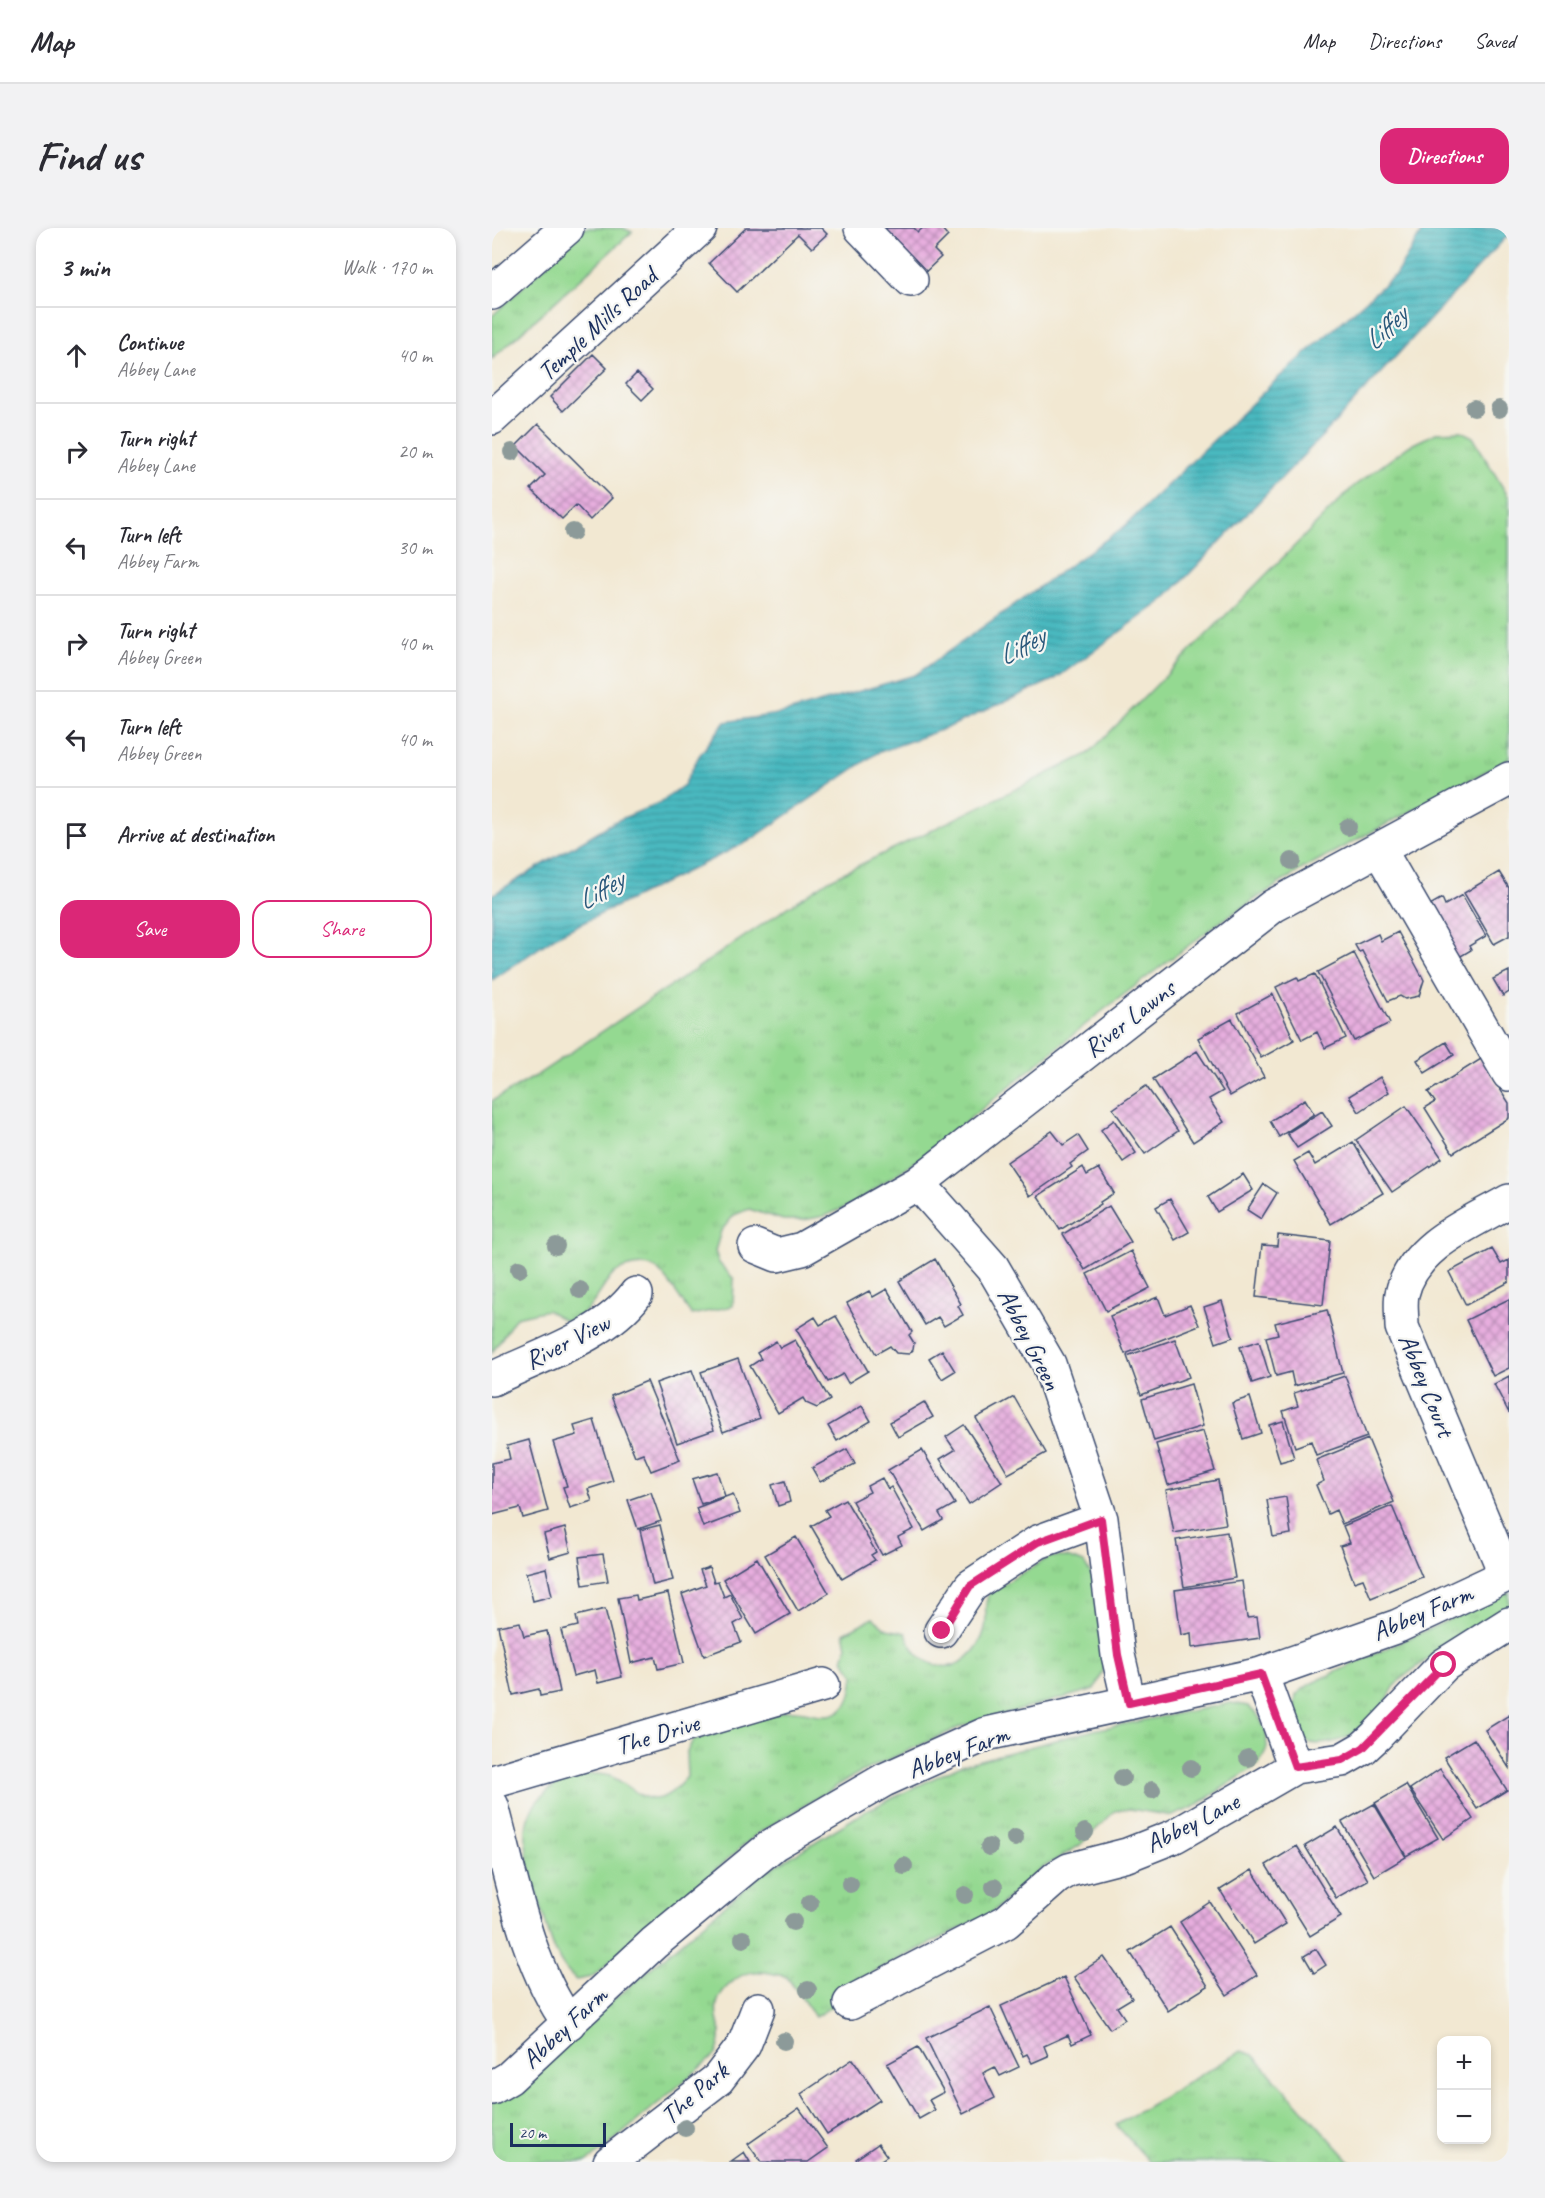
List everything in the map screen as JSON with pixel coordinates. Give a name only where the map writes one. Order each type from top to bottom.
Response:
[{"type":"street","points":[[492,293],[567,228]]},
{"type":"street","name":"Temple Mills Road","points":[[492,418],[700,228]]},
{"type":"street","points":[[861,228],[910,280]]},
{"type":"street","name":"River Lawns","points":[[755,1246],[777,1255],[802,1249],[918,1183],[1273,906],[1509,779]]},
{"type":"street","points":[[1379,849],[1509,1074]]},
{"type":"street","name":"Abbey Green","points":[[918,1183],[993,1268],[1049,1364],[1101,1519],[1118,1655],[1129,1703]]},
{"type":"street","name":"Abbey Court","points":[[1507,1574],[1402,1327],[1402,1293],[1415,1266],[1439,1241],[1509,1201]]},
{"type":"street","name":"River View","points":[[492,1379],[602,1326],[623,1311],[636,1294]]},
{"type":"street","points":[[942,1631],[970,1586],[1038,1542],[1101,1519]]},
{"type":"street","name":"Abbey Farm","points":[[492,2088],[509,2078],[654,1943],[774,1844],[884,1780],[986,1734],[1261,1674],[1398,1626],[1507,1574]]},
{"type":"street","name":"Abbey Lane","points":[[850,2003],[1006,1922],[1057,1877],[1083,1864],[1126,1855],[1175,1836],[1295,1767],[1342,1760],[1363,1748],[1444,1665],[1509,1624]]},
{"type":"street","points":[[1261,1674],[1295,1767]]},
{"type":"street","name":"The Drive","points":[[492,1782],[823,1685]]},
{"type":"street","points":[[492,1806],[529,1940],[558,2007],[569,2023]]},
{"type":"street","name":"The Park","points":[[610,2162],[718,2079],[744,2045],[758,2009]]},
{"type":"green space","points":[[585,228],[623,228],[632,232],[492,359],[492,316]]},
{"type":"green space","points":[[1461,431],[1473,437],[1509,498],[1509,759],[1302,869],[1217,924],[1101,1012],[930,1151],[855,1203],[825,1216],[803,1220],[783,1220],[749,1209],[734,1215],[721,1231],[715,1251],[719,1263],[734,1279],[733,1306],[692,1315],[658,1270],[647,1266],[633,1266],[615,1273],[593,1304],[575,1318],[566,1321],[547,1310],[516,1317],[492,1353],[492,1101],[534,1077],[829,880],[1088,754],[1354,486],[1409,446],[1438,432]]},
{"type":"green space","points":[[1050,1557],[1067,1557],[1084,1563],[1095,1580],[1104,1669],[1095,1689],[962,1726],[857,1774],[758,1833],[592,1977],[576,1980],[568,1972],[557,1955],[549,1935],[528,1859],[526,1832],[528,1819],[542,1796],[565,1781],[592,1774],[617,1779],[647,1798],[664,1797],[687,1777],[686,1754],[693,1740],[752,1720],[788,1711],[825,1715],[839,1712],[849,1699],[854,1674],[843,1660],[847,1646],[844,1633],[873,1618],[887,1629],[906,1633],[917,1653],[930,1663],[945,1666],[961,1662],[979,1644],[985,1628],[986,1601],[990,1592]]},
{"type":"green space","points":[[1509,1592],[1509,1612],[1453,1642],[1401,1679],[1377,1713],[1358,1731],[1342,1740],[1319,1744],[1306,1741],[1297,1731],[1294,1720],[1296,1695],[1310,1684]]},
{"type":"green space","points":[[1231,1703],[1248,1706],[1259,1717],[1266,1731],[1267,1748],[1259,1764],[1192,1808],[1172,1816],[1130,1809],[1115,1811],[1079,1846],[1042,1868],[991,1913],[831,1993],[836,2004],[815,2017],[787,1977],[764,1972],[743,1975],[720,1995],[716,2011],[720,2038],[716,2054],[598,2154],[586,2162],[492,2162],[492,2103],[762,1874],[866,1811],[961,1765],[1094,1730]]},
{"type":"green space","points":[[1241,2051],[1253,2055],[1351,2162],[1150,2162],[1116,2125]]},
{"type":"water","name":"Liffey","points":[[1424,228],[1509,228],[1509,234],[1325,433],[1165,599],[1055,679],[949,727],[877,753],[749,841],[558,935],[492,980],[492,895],[614,822],[659,803],[684,785],[699,756],[725,722],[784,713],[915,675],[1125,526],[1278,378],[1396,274]]},
{"type":"building","points":[[746,228],[821,228],[827,234],[812,248],[798,234],[737,292],[709,263]]},
{"type":"building","points":[[873,228],[914,228],[918,232],[923,228],[941,228],[948,236],[934,250],[941,257],[919,278]]},
{"type":"building","points":[[593,354],[607,368],[563,411],[550,397]]},
{"type":"building","points":[[637,373],[653,389],[642,400],[626,384]]},
{"type":"building","points":[[538,424],[612,498],[590,520],[576,505],[562,519],[531,489],[545,475],[516,446]]},
{"type":"building","points":[[1499,872],[1509,888],[1509,936],[1494,944],[1464,893]]},
{"type":"building","points":[[1462,895],[1486,936],[1469,946],[1471,950],[1451,962],[1421,910],[1442,898],[1445,905]]},
{"type":"building","points":[[1398,932],[1424,980],[1419,996],[1405,999],[1400,996],[1388,1001],[1362,951],[1359,952],[1355,945],[1378,934],[1381,941]]},
{"type":"building","points":[[1354,953],[1390,1023],[1354,1041],[1318,972]]},
{"type":"building","points":[[1509,971],[1509,992],[1503,996],[1493,979]]},
{"type":"building","points":[[1315,974],[1346,1038],[1325,1048],[1317,1032],[1302,1040],[1276,987],[1297,977],[1299,981]]},
{"type":"building","points":[[1273,994],[1294,1040],[1261,1058],[1238,1013]]},
{"type":"building","points":[[1232,1019],[1264,1077],[1230,1096],[1198,1038]]},
{"type":"building","points":[[1446,1042],[1454,1055],[1425,1073],[1417,1060]]},
{"type":"building","points":[[1197,1051],[1223,1091],[1209,1099],[1224,1122],[1193,1142],[1153,1079]]},
{"type":"building","points":[[1481,1059],[1509,1103],[1509,1118],[1453,1153],[1425,1108],[1435,1102],[1428,1092]]},
{"type":"building","points":[[1380,1077],[1389,1092],[1359,1112],[1349,1096]]},
{"type":"building","points":[[1146,1086],[1178,1131],[1145,1154],[1113,1109]]},
{"type":"building","points":[[1305,1099],[1314,1114],[1279,1137],[1270,1121]]},
{"type":"building","points":[[1406,1106],[1442,1158],[1392,1192],[1356,1140]]},
{"type":"building","points":[[1322,1111],[1332,1126],[1297,1148],[1287,1133]]},
{"type":"building","points":[[1114,1120],[1136,1153],[1123,1162],[1101,1130]]},
{"type":"building","points":[[1052,1131],[1063,1145],[1078,1135],[1088,1151],[1070,1164],[1072,1167],[1030,1196],[1007,1162]]},
{"type":"building","points":[[1353,1142],[1383,1193],[1331,1224],[1294,1161],[1308,1153],[1315,1165]]},
{"type":"building","points":[[1083,1167],[1087,1175],[1099,1168],[1114,1193],[1060,1230],[1038,1196]]},
{"type":"building","points":[[1243,1174],[1253,1190],[1217,1212],[1208,1197]]},
{"type":"building","points":[[1264,1184],[1277,1193],[1261,1219],[1247,1210]]},
{"type":"building","points":[[1170,1199],[1189,1232],[1175,1240],[1156,1207]]},
{"type":"building","points":[[1109,1206],[1131,1242],[1085,1270],[1063,1234]]},
{"type":"building","points":[[1278,1235],[1330,1241],[1323,1305],[1256,1297],[1262,1245],[1277,1246]]},
{"type":"building","points":[[1492,1249],[1501,1264],[1509,1260],[1509,1282],[1466,1305],[1449,1272]]},
{"type":"building","points":[[1131,1251],[1150,1288],[1106,1311],[1087,1274]]},
{"type":"building","points":[[935,1259],[961,1304],[958,1306],[963,1315],[944,1326],[938,1317],[925,1325],[899,1281]]},
{"type":"building","points":[[887,1289],[912,1332],[909,1335],[914,1343],[913,1350],[909,1354],[896,1353],[890,1346],[876,1354],[847,1303],[869,1291],[873,1297]]},
{"type":"building","points":[[1158,1297],[1165,1315],[1190,1305],[1199,1325],[1125,1354],[1110,1316]]},
{"type":"building","points":[[1509,1299],[1509,1368],[1493,1376],[1466,1320]]},
{"type":"building","points":[[1222,1301],[1233,1337],[1216,1343],[1204,1307]]},
{"type":"building","points":[[1327,1310],[1343,1373],[1294,1386],[1291,1372],[1276,1376],[1266,1337],[1278,1334],[1275,1323]]},
{"type":"building","points":[[836,1316],[868,1371],[848,1383],[843,1374],[828,1382],[796,1329],[815,1317],[820,1325]]},
{"type":"building","points":[[1175,1339],[1189,1377],[1141,1395],[1127,1356]]},
{"type":"building","points":[[795,1340],[830,1400],[817,1408],[806,1403],[803,1398],[778,1413],[750,1366],[761,1359],[757,1353],[776,1341],[780,1348]]},
{"type":"building","points":[[1259,1341],[1270,1377],[1252,1383],[1240,1347]]},
{"type":"building","points":[[942,1350],[955,1371],[942,1379],[929,1358]]},
{"type":"building","points":[[738,1359],[760,1418],[723,1432],[701,1372]]},
{"type":"building","points":[[692,1370],[714,1430],[677,1443],[656,1383]]},
{"type":"building","points":[[1345,1376],[1367,1437],[1316,1455],[1311,1441],[1295,1447],[1283,1411],[1298,1406],[1294,1393]]},
{"type":"building","points":[[1509,1376],[1509,1413],[1494,1384]]},
{"type":"building","points":[[647,1381],[680,1460],[651,1471],[643,1453],[635,1456],[611,1396]]},
{"type":"building","points":[[1191,1384],[1203,1426],[1154,1441],[1142,1399]]},
{"type":"building","points":[[1014,1397],[1046,1453],[1008,1474],[976,1418]]},
{"type":"building","points":[[1250,1397],[1261,1433],[1243,1439],[1232,1403]]},
{"type":"building","points":[[924,1402],[933,1417],[898,1437],[890,1422]]},
{"type":"building","points":[[862,1406],[871,1421],[837,1441],[828,1426]]},
{"type":"building","points":[[594,1420],[613,1481],[588,1489],[592,1501],[570,1508],[563,1487],[567,1486],[553,1442],[577,1435],[574,1426]]},
{"type":"building","points":[[1283,1421],[1294,1458],[1280,1462],[1269,1425]]},
{"type":"building","points":[[964,1425],[1002,1482],[969,1504],[940,1459],[955,1450],[946,1437]]},
{"type":"building","points":[[1203,1431],[1215,1471],[1168,1485],[1156,1444]]},
{"type":"building","points":[[1368,1439],[1394,1502],[1342,1524],[1336,1510],[1328,1514],[1316,1485],[1324,1481],[1316,1460]]},
{"type":"building","points":[[529,1440],[548,1511],[523,1518],[520,1508],[492,1515],[492,1463],[510,1459],[507,1446]]},
{"type":"building","points":[[847,1449],[855,1464],[820,1482],[812,1468]]},
{"type":"building","points":[[922,1450],[955,1504],[939,1513],[943,1520],[924,1531],[888,1470]]},
{"type":"building","points":[[717,1472],[725,1496],[701,1504],[692,1479]]},
{"type":"building","points":[[882,1478],[888,1489],[891,1487],[914,1529],[898,1537],[902,1545],[882,1555],[852,1501],[870,1492],[867,1486]]},
{"type":"building","points":[[1218,1480],[1226,1524],[1174,1533],[1166,1490]]},
{"type":"building","points":[[785,1481],[790,1502],[778,1506],[772,1485]]},
{"type":"building","points":[[651,1492],[661,1521],[638,1529],[628,1500]]},
{"type":"building","points":[[733,1494],[740,1513],[703,1527],[696,1508]]},
{"type":"building","points":[[1286,1497],[1291,1534],[1273,1537],[1267,1500]]},
{"type":"building","points":[[845,1499],[876,1552],[871,1555],[875,1560],[842,1579],[811,1526],[829,1516],[825,1510]]},
{"type":"building","points":[[1392,1506],[1422,1577],[1371,1598],[1363,1579],[1354,1582],[1340,1546],[1350,1543],[1343,1526]]},
{"type":"building","points":[[660,1525],[673,1580],[653,1585],[640,1530]]},
{"type":"building","points":[[565,1528],[571,1552],[550,1558],[544,1534]]},
{"type":"building","points":[[1227,1532],[1235,1578],[1184,1587],[1176,1540]]},
{"type":"building","points":[[796,1537],[829,1593],[798,1611],[765,1555]]},
{"type":"building","points":[[603,1554],[608,1581],[583,1585],[579,1557]]},
{"type":"building","points":[[757,1558],[790,1614],[756,1634],[723,1579]]},
{"type":"building","points":[[709,1567],[714,1582],[718,1581],[724,1597],[730,1594],[743,1619],[734,1624],[741,1642],[704,1656],[682,1594],[706,1585],[700,1570]]},
{"type":"building","points":[[546,1568],[552,1596],[533,1601],[526,1573]]},
{"type":"building","points":[[1242,1581],[1247,1618],[1257,1617],[1260,1638],[1192,1648],[1191,1633],[1181,1635],[1175,1590]]},
{"type":"building","points":[[668,1593],[684,1663],[658,1669],[655,1657],[631,1663],[618,1598],[636,1595],[637,1600]]},
{"type":"building","points":[[605,1609],[622,1677],[598,1683],[595,1670],[573,1676],[561,1630],[578,1626],[576,1616]]},
{"type":"building","points":[[520,1622],[524,1636],[547,1631],[560,1692],[540,1696],[539,1689],[513,1695],[498,1626]]},
{"type":"building","points":[[1509,1715],[1509,1768],[1485,1730]]},
{"type":"building","points":[[1474,1739],[1507,1790],[1477,1809],[1444,1757]]},
{"type":"building","points":[[1440,1769],[1473,1819],[1443,1839],[1410,1789]]},
{"type":"building","points":[[1406,1785],[1438,1838],[1406,1856],[1375,1803]]},
{"type":"building","points":[[1374,1804],[1406,1857],[1374,1876],[1342,1822]]},
{"type":"building","points":[[1337,1827],[1368,1880],[1336,1898],[1305,1846]]},
{"type":"building","points":[[1297,1846],[1341,1917],[1310,1936],[1266,1865]]},
{"type":"building","points":[[1252,1870],[1286,1924],[1254,1944],[1220,1890]]},
{"type":"building","points":[[1210,1902],[1257,1975],[1227,1995],[1180,1922]]},
{"type":"building","points":[[1170,1927],[1208,1986],[1168,2011],[1130,1952]]},
{"type":"building","points":[[1316,1949],[1326,1965],[1314,1973],[1304,1956]]},
{"type":"building","points":[[1104,1957],[1132,1998],[1117,2007],[1125,2019],[1110,2029],[1074,1977]]},
{"type":"building","points":[[1064,1977],[1091,2035],[1072,2044],[1068,2035],[1044,2046],[1048,2056],[1032,2063],[1027,2054],[1023,2056],[1001,2006]]},
{"type":"building","points":[[990,2007],[1019,2067],[1000,2076],[995,2067],[983,2073],[995,2098],[963,2114],[926,2038]]},
{"type":"building","points":[[918,2047],[944,2092],[929,2100],[935,2110],[919,2119],[887,2064]]},
{"type":"building","points":[[853,2059],[880,2100],[827,2134],[801,2094]]},
{"type":"building","points":[[799,2108],[828,2148],[808,2162],[761,2162],[748,2144]]},
{"type":"building","points":[[878,2144],[887,2156],[878,2162],[858,2162],[856,2159]]},
{"type":"building","points":[[744,2152],[750,2162],[730,2162]]},
{"type":"route","points":[[942,1631],[970,1586],[1038,1542],[1101,1519],[1118,1655],[1129,1703],[1261,1674],[1295,1767],[1342,1760],[1363,1748],[1444,1665]]}]
